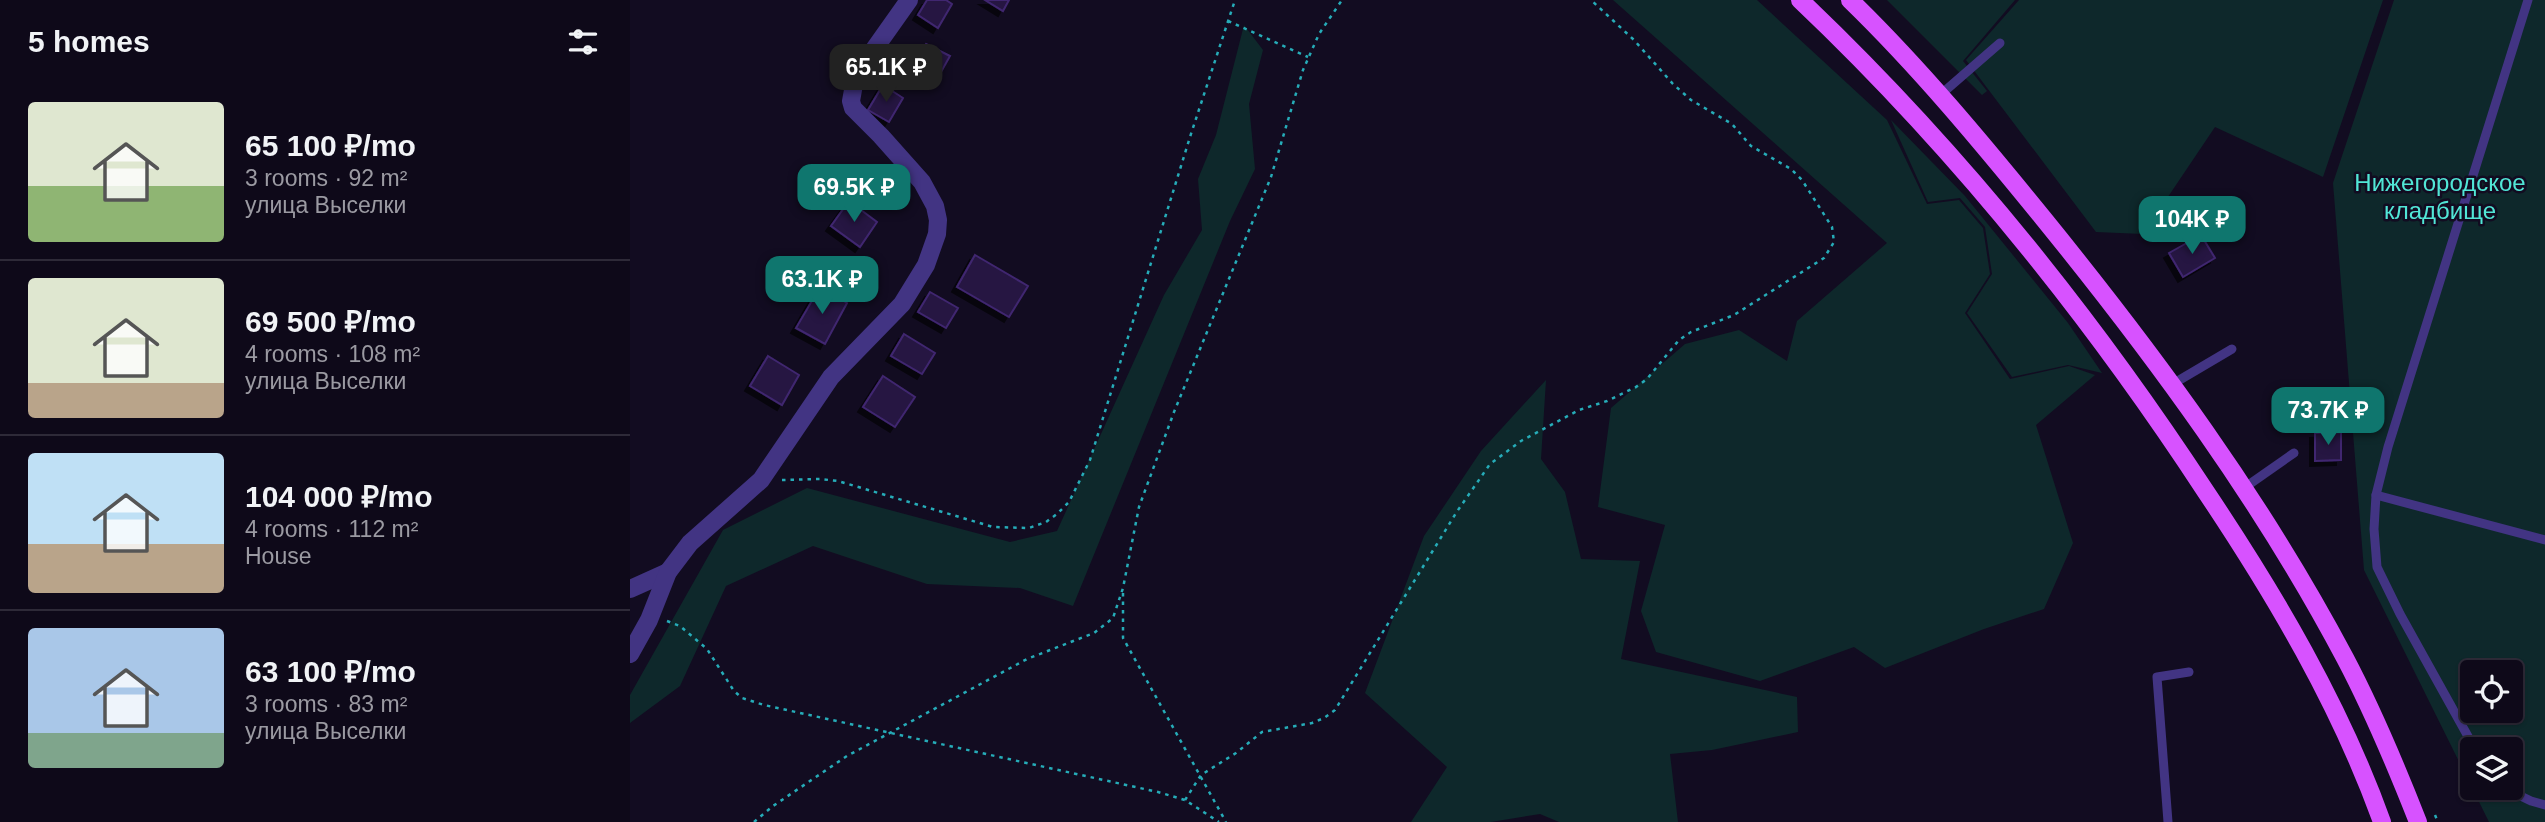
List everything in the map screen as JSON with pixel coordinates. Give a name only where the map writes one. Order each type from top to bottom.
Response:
[{"type":"main road","points":[[1800,0],[1858,55],[1977,184],[2062,289],[2162,424],[2256,567],[2309,662],[2367,780],[2382,822]]},
{"type":"main road","points":[[1850,0],[1881,29],[1999,165],[2087,273],[2245,488],[2346,659],[2387,744],[2418,822]]},
{"type":"street","points":[[630,654],[649,620],[668,572],[690,543],[761,481],[831,377],[902,304],[926,265],[937,234],[935,206],[922,182],[853,108],[851,102],[855,79],[909,0]]},
{"type":"street","points":[[630,589],[668,572]]},
{"type":"lane","points":[[2468,737],[2377,567],[2374,529],[2376,495],[2388,447],[2528,0]]},
{"type":"lane","points":[[1939,96],[2000,43]]},
{"type":"lane","points":[[2171,385],[2232,349]]},
{"type":"lane","points":[[2245,488],[2294,453]]},
{"type":"lane","points":[[2376,495],[2545,540]]},
{"type":"lane","points":[[2168,822],[2157,677],[2189,672]]},
{"type":"lane","points":[[2523,797],[2545,805]]},
{"type":"path","points":[[761,481],[838,481],[993,527],[1030,528],[1046,522],[1069,502],[1090,460],[1235,0]]},
{"type":"path","points":[[754,822],[847,756],[1027,659],[1094,634],[1113,618],[1123,588],[1139,508],[1174,412],[1270,177],[1309,57],[1319,34],[1342,0]]},
{"type":"path","points":[[1185,800],[1201,775],[1236,753],[1262,732],[1312,723],[1335,710],[1456,513],[1490,464],[1521,441],[1579,410],[1607,401],[1636,387],[1647,379],[1679,340],[1691,331],[1734,314],[1824,258],[1829,252],[1834,242],[1832,227],[1802,180],[1791,169],[1751,146],[1732,124],[1691,100],[1634,40],[1591,0]]},
{"type":"path","points":[[1228,21],[1309,57]]},
{"type":"path","points":[[1123,588],[1123,638],[1226,822]]},
{"type":"path","points":[[649,620],[664,620],[680,626],[707,649],[734,691],[742,698],[1158,792],[1185,800],[1219,822]]},
{"type":"green space","points":[[1613,0],[1757,0],[1887,120],[1927,204],[1959,200],[1983,228],[1990,274],[1965,313],[2010,379],[2069,366],[2095,375],[2036,425],[2073,543],[2044,609],[1984,629],[1885,668],[1854,647],[1760,681],[1656,652],[1641,611],[1665,525],[1598,507],[1611,408],[1685,344],[1739,330],[1787,361],[1797,321],[1887,243]]},
{"type":"green space","points":[[1887,0],[2015,0],[1963,61],[1987,91],[1982,95]]},
{"type":"green space","points":[[2019,0],[2383,0],[2323,177],[2215,127],[2143,234],[2096,232],[1966,60]]},
{"type":"green space","name":"Нижегородское кладбище","points":[[2394,0],[2545,0],[2545,822],[2489,822],[2478,800],[2523,800],[2523,737],[2460,737],[2460,764],[2364,570],[2333,183]]},
{"type":"green space","points":[[1244,25],[1263,50],[1249,104],[1255,169],[1230,221],[1073,606],[1020,588],[927,584],[813,546],[726,586],[680,686],[630,723],[630,695],[723,530],[807,488],[1010,542],[1057,531],[1164,295],[1202,230],[1198,179],[1216,135]]},
{"type":"green space","points":[[1891,120],[1965,196],[2068,323],[2102,373],[2068,365],[2012,377],[1967,313],[1992,274],[1985,227],[1960,198],[1928,202]]},
{"type":"green space","points":[[1546,380],[1541,459],[1565,492],[1581,559],[1640,561],[1621,659],[1797,697],[1798,732],[1712,750],[1670,754],[1678,822],[1559,822],[1540,814],[1491,822],[1411,822],[1447,767],[1365,693],[1424,536],[1481,451]]},
{"type":"building","points":[[927,0],[946,0],[952,4],[938,28],[918,15]]},
{"type":"building","points":[[985,0],[1009,0],[1003,11]]},
{"type":"building","points":[[926,44],[950,56],[936,81],[919,72],[913,84],[889,72],[903,46],[920,55]]},
{"type":"building","points":[[883,85],[903,98],[889,122],[868,110]]},
{"type":"building","points":[[849,201],[877,222],[860,247],[831,226]]},
{"type":"building","points":[[2201,235],[2215,258],[2183,277],[2169,253]]},
{"type":"building","points":[[975,255],[1028,286],[1009,317],[957,287]]},
{"type":"building","points":[[820,287],[847,303],[825,344],[796,328]]},
{"type":"building","points":[[930,292],[958,308],[946,328],[918,312]]},
{"type":"building","points":[[904,334],[935,353],[922,374],[891,356]]},
{"type":"building","points":[[768,356],[799,375],[782,405],[750,386]]},
{"type":"building","points":[[883,376],[915,397],[895,427],[863,407]]},
{"type":"building","points":[[2341,432],[2341,460],[2315,461],[2315,433]]}]
